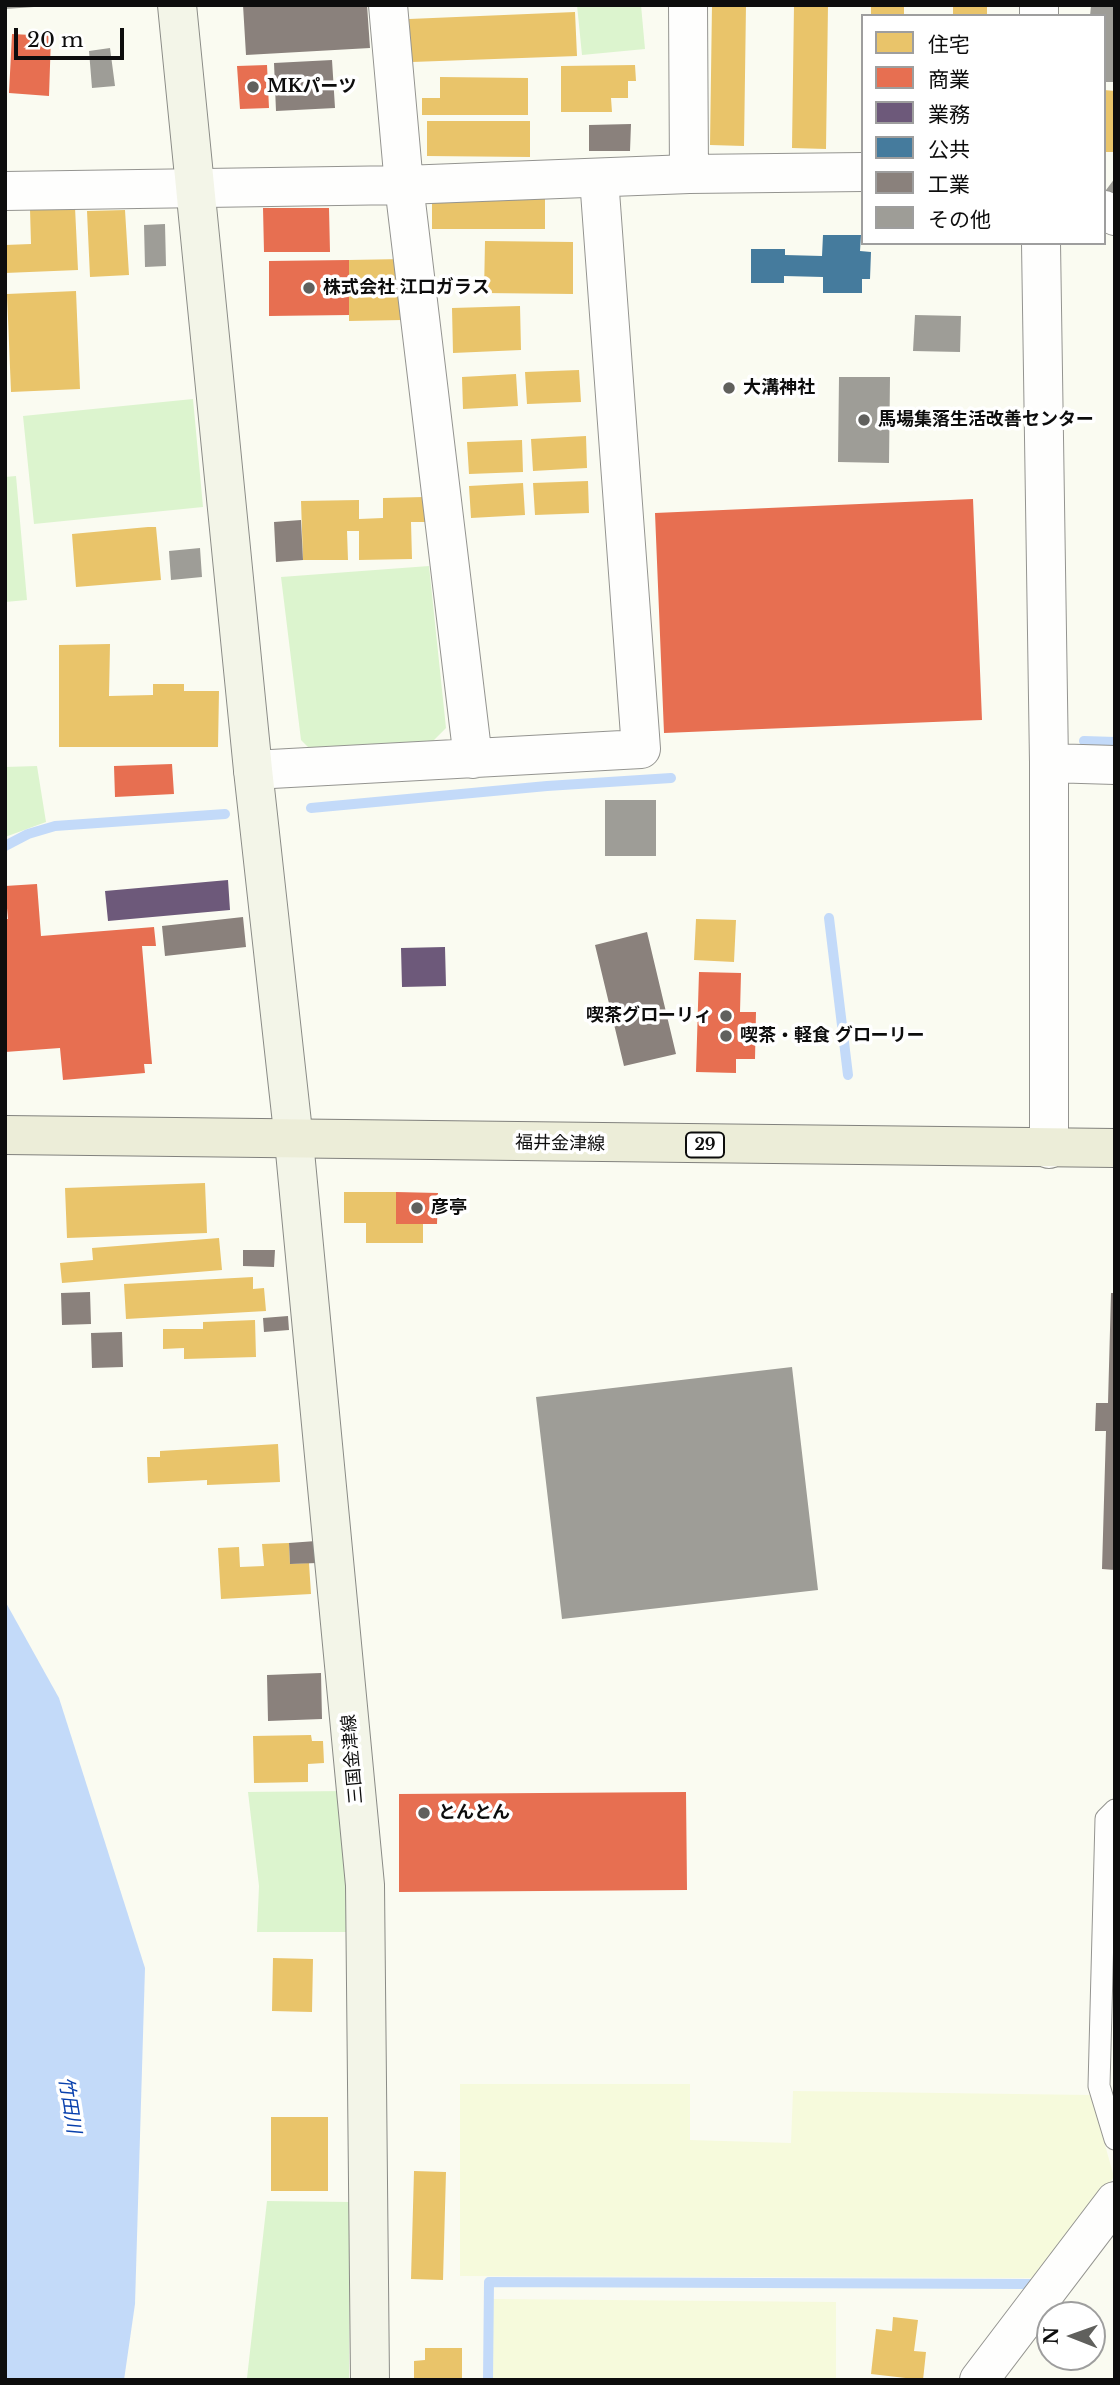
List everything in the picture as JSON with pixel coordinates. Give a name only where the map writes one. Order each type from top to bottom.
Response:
[{"type":"main road","name":"三国金津線","points":[[177,5],[253,770],[294,1141],[365,1885],[370,2380]]},
{"type":"main road","name":"福井金津線","points":[[5,1135],[294,1141],[1115,1148]]},
{"type":"street","points":[[388,5],[404,185],[473,759]]},
{"type":"street","points":[[688,5],[689,174]]},
{"type":"street","points":[[5,191],[404,185],[689,174],[861,172]]},
{"type":"street","points":[[253,770],[641,748],[599,178]]},
{"type":"street","points":[[1041,245],[1049,763],[1049,1149]]},
{"type":"street","points":[[1049,763],[1115,765]]},
{"type":"street","points":[[979,2380],[1115,2202]]},
{"type":"lane","points":[[1115,1810],[1106,1819],[1099,2086],[1115,2139]]},
{"type":"green space","points":[[577,5],[641,5],[645,49],[582,55]]},
{"type":"green space","points":[[193,399],[203,507],[34,524],[23,416]]},
{"type":"green space","points":[[16,476],[27,600],[5,602],[5,477]]},
{"type":"green space","points":[[429,566],[446,728],[431,743],[312,751],[301,740],[281,577]]},
{"type":"green space","points":[[37,766],[46,822],[5,837],[5,767]]},
{"type":"green space","points":[[345,1791],[346,1932],[257,1932],[259,1886],[248,1792]]},
{"type":"green space","points":[[460,2084],[690,2084],[690,2140],[791,2143],[793,2091],[1091,2095],[1114,2177],[1034,2278],[460,2276]]},
{"type":"green space","points":[[267,2201],[350,2202],[349,2378],[247,2378]]},
{"type":"green space","points":[[493,2299],[836,2302],[836,2380],[493,2380]]},
{"type":"water","name":"竹田川","points":[[5,1601],[59,1698],[145,1968],[135,2304],[124,2380],[5,2380]]},
{"type":"building: 住宅","points":[[712,5],[746,5],[744,146],[710,145]]},
{"type":"building: 住宅","points":[[794,5],[828,5],[826,149],[792,148]]},
{"type":"building: 住宅","points":[[871,5],[904,5],[904,14],[871,14]]},
{"type":"building: 住宅","points":[[953,5],[987,5],[987,14],[953,14]]},
{"type":"building: 住宅","points":[[575,12],[577,56],[412,62],[409,19]]},
{"type":"building: 住宅","points":[[635,65],[636,81],[628,81],[628,98],[611,98],[612,112],[561,112],[561,66]]},
{"type":"building: 住宅","points":[[440,77],[528,78],[528,115],[422,115],[422,98],[440,98]]},
{"type":"building: 住宅","points":[[1106,90],[1115,91],[1115,152],[1106,152]]},
{"type":"building: 住宅","points":[[427,121],[530,121],[530,157],[427,156]]},
{"type":"building: 住宅","points":[[432,199],[545,199],[545,229],[432,229]]},
{"type":"building: 住宅","points":[[75,207],[78,270],[5,273],[5,245],[31,244],[30,209]]},
{"type":"building: 住宅","points":[[125,210],[129,275],[90,277],[87,211]]},
{"type":"building: 住宅","points":[[485,241],[573,242],[573,294],[484,293]]},
{"type":"building: 住宅","points":[[403,259],[403,320],[349,321],[349,260]]},
{"type":"building: 住宅","points":[[76,291],[80,389],[11,392],[7,294]]},
{"type":"building: 住宅","points":[[520,306],[521,350],[453,353],[452,308]]},
{"type":"building: 住宅","points":[[579,370],[581,402],[527,404],[525,372]]},
{"type":"building: 住宅","points":[[516,374],[518,406],[463,409],[462,377]]},
{"type":"building: 住宅","points":[[586,436],[587,468],[533,471],[531,439]]},
{"type":"building: 住宅","points":[[522,440],[523,472],[469,474],[467,442]]},
{"type":"building: 住宅","points":[[588,481],[589,513],[535,515],[533,483]]},
{"type":"building: 住宅","points":[[523,483],[525,515],[471,518],[469,486]]},
{"type":"building: 住宅","points":[[424,497],[425,522],[411,522],[412,559],[359,560],[359,531],[347,531],[348,560],[303,560],[301,501],[359,500],[359,519],[383,518],[383,498]]},
{"type":"building: 住宅","points":[[156,527],[161,580],[76,587],[72,534]]},
{"type":"building: 住宅","points":[[110,644],[109,696],[153,695],[153,684],[184,684],[184,691],[219,691],[218,747],[59,747],[59,645]]},
{"type":"building: 住宅","points":[[696,919],[736,920],[734,962],[694,960]]},
{"type":"building: 住宅","points":[[205,1183],[207,1233],[67,1238],[65,1188]]},
{"type":"building: 住宅","points":[[344,1192],[396,1192],[396,1224],[423,1224],[423,1243],[366,1243],[366,1223],[344,1223]]},
{"type":"building: 住宅","points":[[219,1238],[222,1270],[62,1283],[60,1263],[93,1260],[92,1248]]},
{"type":"building: 住宅","points":[[253,1277],[253,1289],[264,1288],[266,1311],[126,1319],[124,1284]]},
{"type":"building: 住宅","points":[[255,1320],[256,1357],[184,1359],[184,1348],[163,1349],[163,1329],[203,1329],[203,1322]]},
{"type":"building: 住宅","points":[[278,1444],[280,1482],[207,1485],[207,1480],[148,1483],[147,1457],[160,1457],[160,1451]]},
{"type":"building: 住宅","points":[[289,1543],[290,1564],[309,1563],[311,1594],[221,1599],[218,1548],[239,1547],[240,1567],[264,1566],[262,1544]]},
{"type":"building: 住宅","points":[[311,1735],[312,1741],[323,1741],[324,1763],[308,1764],[308,1782],[254,1783],[253,1736]]},
{"type":"building: 住宅","points":[[273,1958],[313,1959],[312,2012],[272,2011]]},
{"type":"building: 住宅","points":[[271,2117],[328,2117],[328,2191],[271,2191]]},
{"type":"building: 住宅","points":[[414,2171],[446,2172],[443,2280],[411,2279]]},
{"type":"building: 住宅","points":[[893,2317],[918,2320],[914,2351],[926,2352],[923,2380],[871,2374],[876,2329],[892,2331]]},
{"type":"building: 住宅","points":[[425,2348],[462,2348],[462,2380],[414,2380],[414,2361],[425,2360]]},
{"type":"building: 商業","points":[[12,34],[51,36],[49,96],[9,93]]},
{"type":"building: 商業","name":"MKパーツ","points":[[267,65],[269,108],[240,109],[237,66]]},
{"type":"building: 商業","points":[[263,208],[329,208],[330,252],[264,252]]},
{"type":"building: 商業","name":"株式会社 江口ガラス","points":[[349,260],[349,315],[269,316],[269,261]]},
{"type":"building: 商業","points":[[973,499],[982,720],[664,733],[655,513]]},
{"type":"building: 商業","points":[[172,764],[174,794],[115,797],[114,766]]},
{"type":"building: 商業","points":[[37,884],[41,936],[154,927],[156,946],[142,946],[152,1064],[144,1064],[145,1073],[63,1080],[60,1048],[5,1052],[5,919],[8,919],[5,886]]},
{"type":"building: 商業","name":"喫茶・軽食 グローリー","points":[[699,972],[741,973],[740,1012],[756,1012],[755,1059],[736,1059],[736,1073],[696,1072]]},
{"type":"building: 商業","name":"彦亭","points":[[396,1192],[438,1193],[437,1224],[396,1224]]},
{"type":"building: 商業","points":[[686,1792],[687,1890],[399,1892],[399,1794]]},
{"type":"building: 業務","points":[[228,880],[230,910],[108,921],[105,891]]},
{"type":"building: 業務","points":[[445,947],[446,986],[402,987],[401,948]]},
{"type":"building: 公共","points":[[823,235],[861,235],[860,251],[871,252],[870,279],[862,279],[862,293],[823,293],[823,277],[784,276],[784,283],[751,283],[751,249],[785,249],[785,255],[822,256]]},
{"type":"building: 工業","points":[[243,5],[367,5],[370,48],[246,55]]},
{"type":"building: 工業","points":[[332,60],[335,108],[276,111],[274,63]]},
{"type":"building: 工業","points":[[631,124],[630,151],[589,151],[589,125]]},
{"type":"building: 工業","points":[[301,520],[303,560],[276,562],[274,522]]},
{"type":"building: 工業","points":[[243,917],[246,947],[165,956],[162,926]]},
{"type":"building: 工業","points":[[647,932],[676,1054],[624,1066],[595,945]]},
{"type":"building: 工業","points":[[243,1250],[275,1250],[274,1267],[243,1266]]},
{"type":"building: 工業","points":[[90,1292],[91,1324],[62,1325],[61,1293]]},
{"type":"building: 工業","points":[[1111,1293],[1115,1293],[1115,1570],[1102,1569],[1106,1431],[1095,1431],[1096,1403],[1108,1403]]},
{"type":"building: 工業","points":[[288,1316],[289,1330],[264,1332],[263,1318]]},
{"type":"building: 工業","points":[[122,1332],[123,1367],[92,1368],[91,1333]]},
{"type":"building: 工業","points":[[316,1541],[317,1563],[290,1564],[289,1543]]},
{"type":"building: 工業","points":[[321,1673],[322,1719],[268,1721],[267,1675]]},
{"type":"building: その他","points":[[5,5],[34,5],[34,7],[5,9]]},
{"type":"building: その他","points":[[1091,6],[1115,7],[1113,82],[1106,82],[1106,14],[1090,14]]},
{"type":"building: その他","points":[[110,48],[115,86],[92,88],[89,51]]},
{"type":"building: その他","points":[[1115,178],[1115,197],[1106,190]]},
{"type":"building: その他","points":[[165,224],[166,266],[145,267],[144,225]]},
{"type":"building: その他","points":[[915,315],[961,316],[960,352],[913,351]]},
{"type":"building: その他","name":"馬場集落生活改善センター","points":[[839,377],[890,377],[889,463],[838,462]]},
{"type":"building: その他","points":[[200,548],[202,577],[171,580],[169,551]]},
{"type":"building: その他","points":[[605,800],[656,800],[656,856],[605,856]]},
{"type":"building: その他","points":[[792,1367],[818,1590],[562,1619],[536,1397]]},
{"type":"waterway","points":[[1084,741],[1115,742]]},
{"type":"waterway","points":[[311,808],[547,786],[671,778]]},
{"type":"waterway","points":[[5,846],[28,834],[55,826],[225,814]]},
{"type":"waterway","points":[[829,918],[848,1075]]},
{"type":"waterway","points":[[488,2380],[489,2282],[1031,2284]]},
{"type":"place","name":"MKパーツ","points":[[253,87]]},
{"type":"place","name":"株式会社 江口ガラス","points":[[309,288]]},
{"type":"place","name":"大溝神社","points":[[729,388]]},
{"type":"place","name":"馬場集落生活改善センター","points":[[864,420]]},
{"type":"place","name":"喫茶グローリィ","points":[[726,1016]]},
{"type":"place","name":"喫茶・軽食 グローリー","points":[[726,1036]]},
{"type":"place","name":"彦亭","points":[[417,1208]]},
{"type":"place","name":"とんとん","points":[[424,1813]]}]
